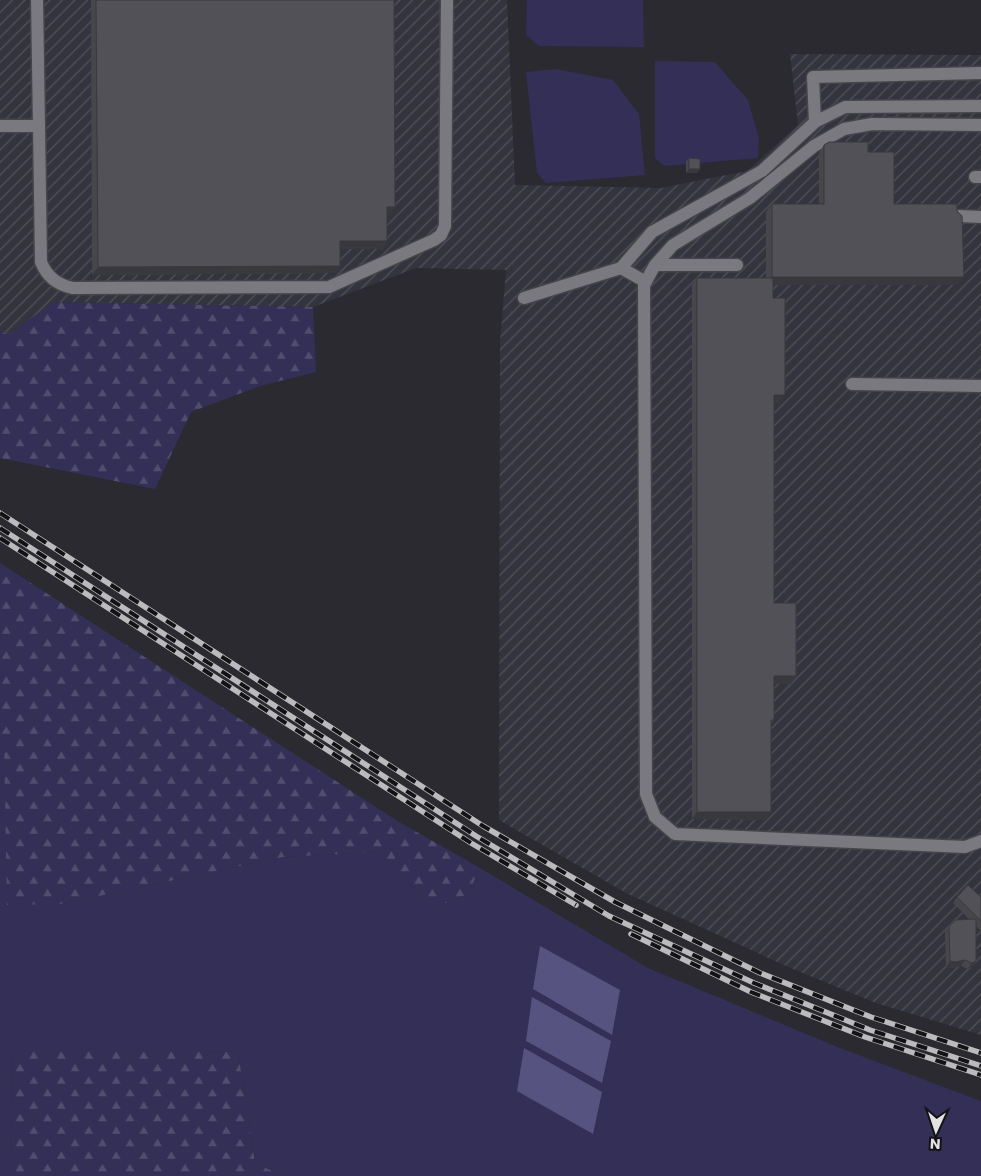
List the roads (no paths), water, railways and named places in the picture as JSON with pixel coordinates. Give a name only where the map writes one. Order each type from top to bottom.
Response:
[{"type":"lane","points":[[38,0],[41,262],[51,279],[62,286],[73,288],[329,288],[434,240],[441,235],[445,226],[447,0]]},
{"type":"lane","points":[[815,122],[813,77],[981,73]]},
{"type":"lane","points":[[524,298],[621,268],[652,232],[762,171],[815,122],[845,107],[981,106]]},
{"type":"lane","points":[[981,126],[872,124],[844,129],[814,146],[750,198],[673,245],[655,265],[646,282],[644,305],[646,794],[655,817],[675,834],[965,847],[981,841]]},
{"type":"lane","points":[[0,126],[39,126]]},
{"type":"lane","points":[[959,216],[981,217]]},
{"type":"lane","points":[[655,265],[737,264]]},
{"type":"lane","points":[[621,268],[646,282]]},
{"type":"lane","points":[[852,384],[981,386]]},
{"type":"railway","points":[[0,513],[483,826],[615,902],[760,973],[871,1017],[981,1053]]},
{"type":"railway","points":[[0,528],[476,836],[609,916],[754,983],[870,1030],[981,1066]]},
{"type":"railway","points":[[0,538],[471,843],[576,905]]},
{"type":"railway","points":[[631,934],[751,992],[865,1037],[981,1075]]}]
